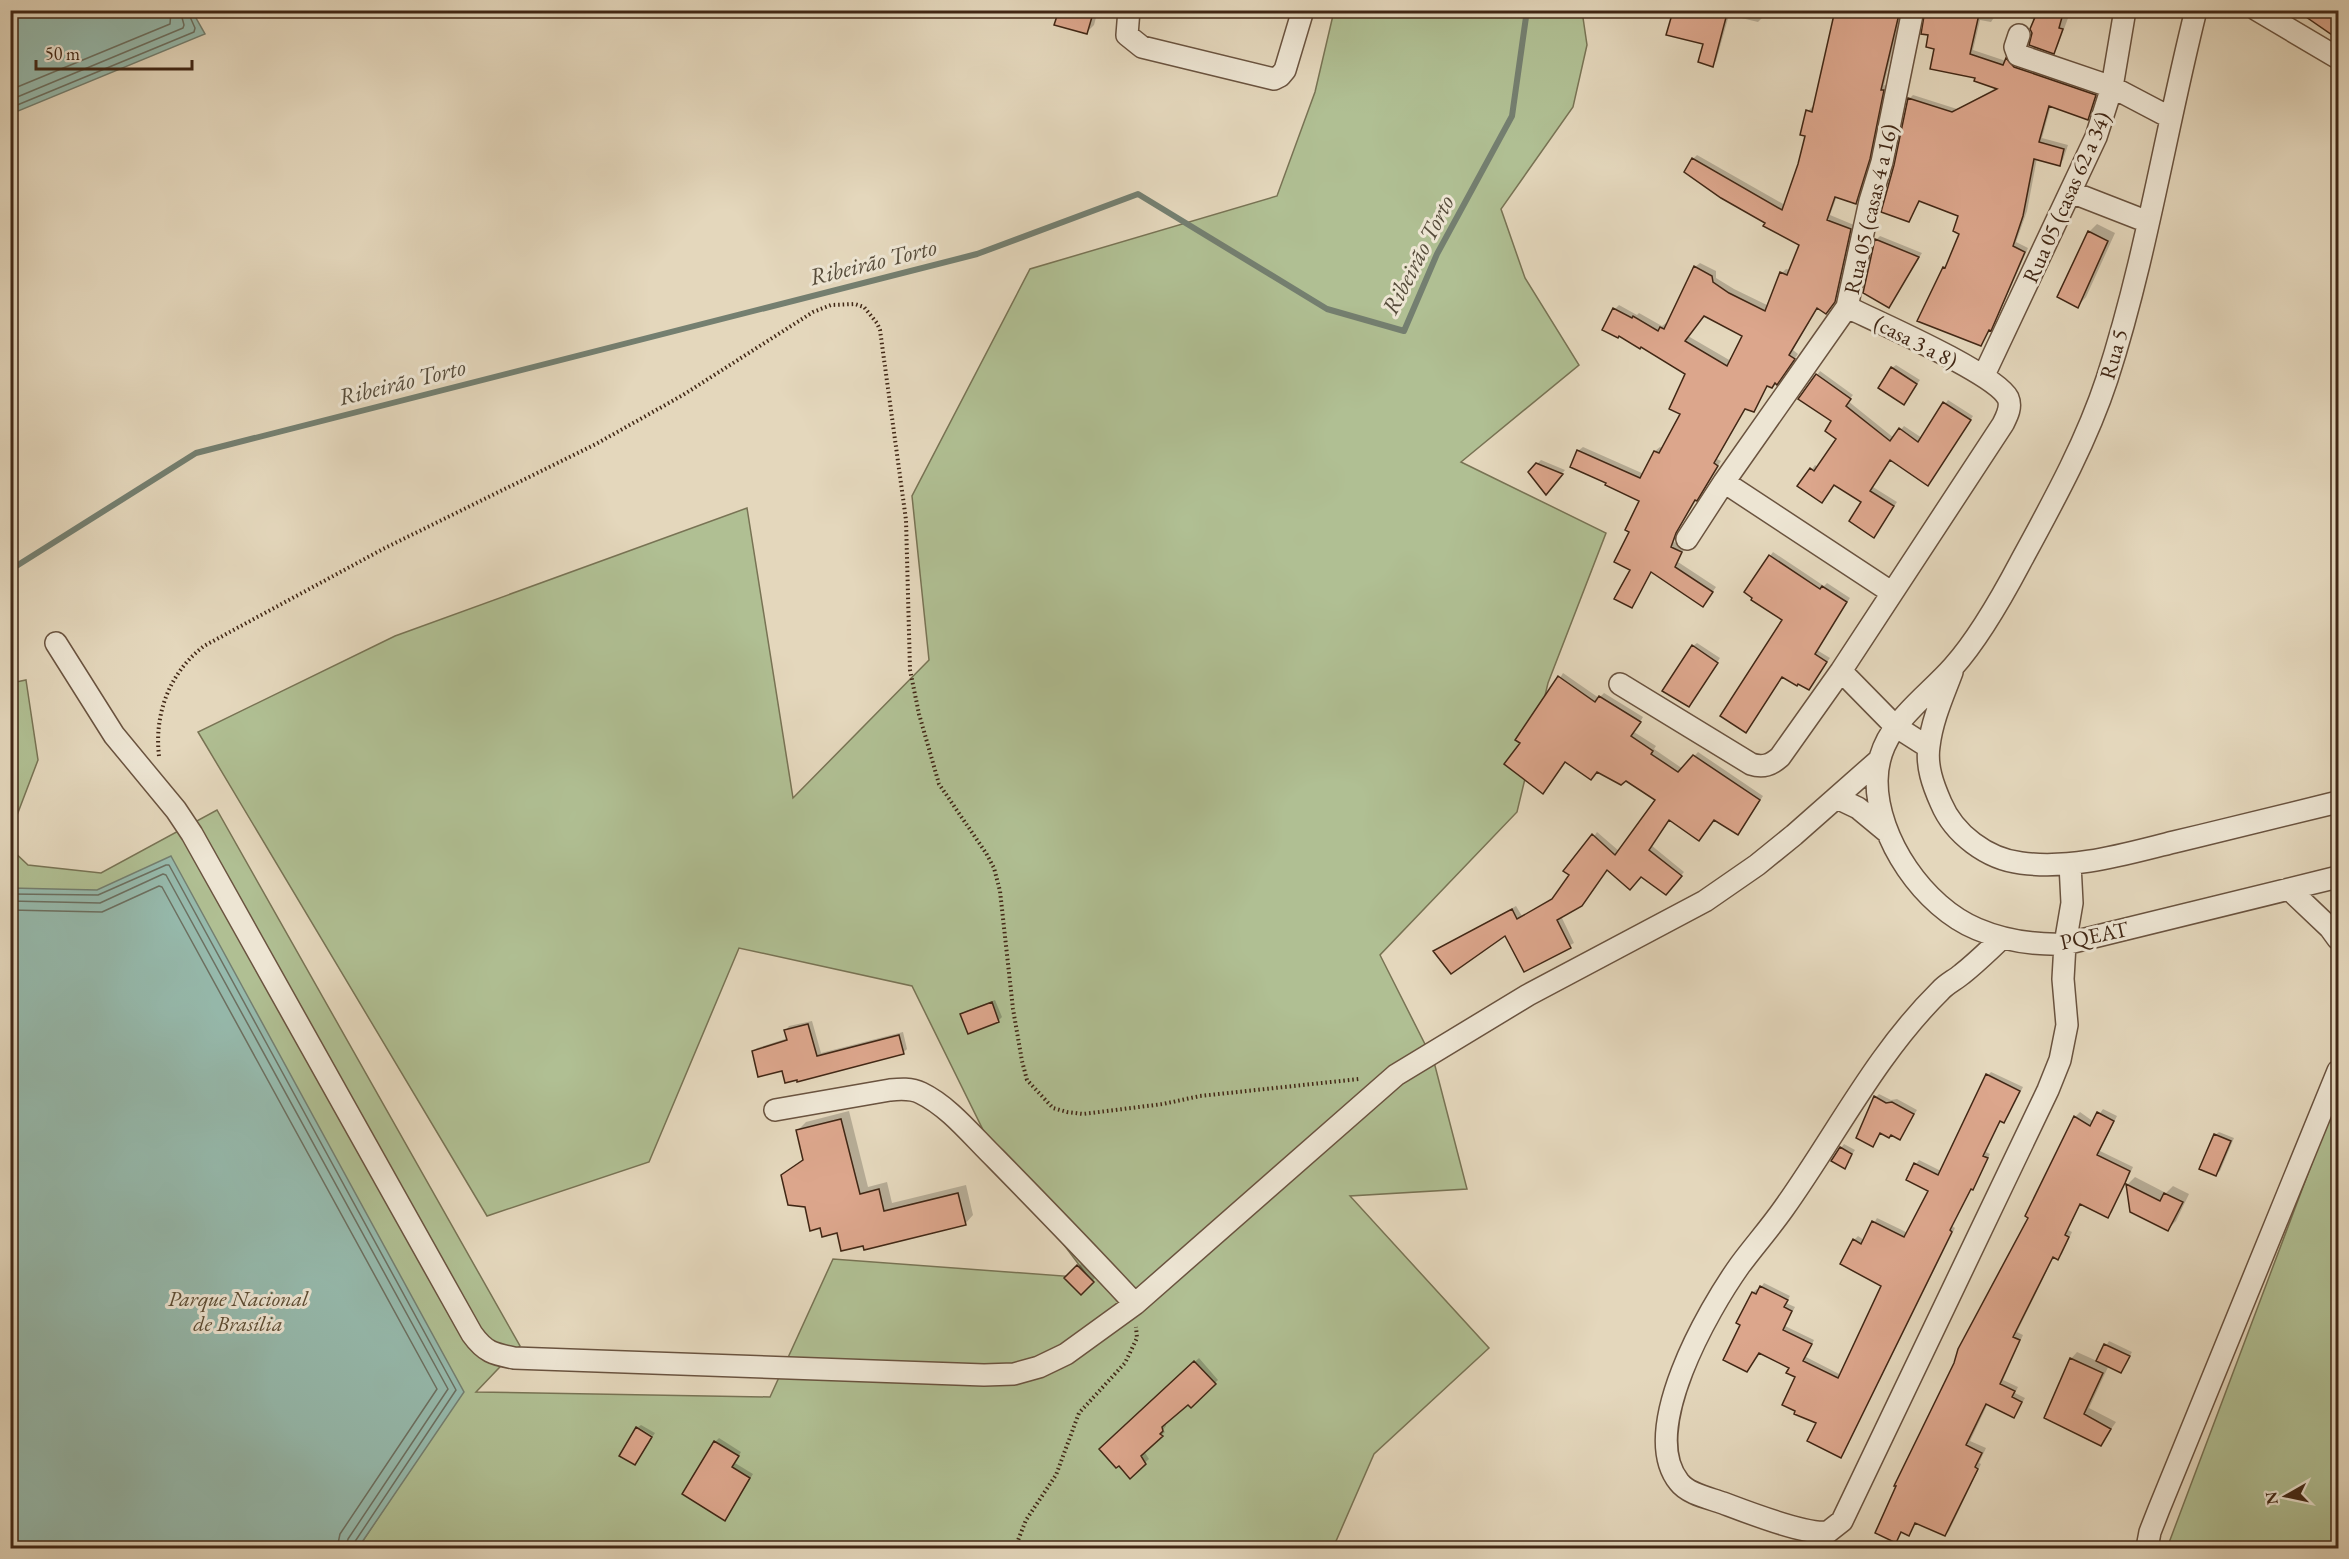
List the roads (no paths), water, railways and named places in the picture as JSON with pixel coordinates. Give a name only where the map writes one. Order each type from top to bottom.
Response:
[{"type":"street","points":[[1129,10],[1126,35],[1142,47],[1274,79],[1286,70],[1303,10]]},
{"type":"street","name":"Rua 05 (casas 4 a 16)","points":[[1687,539],[1724,482],[1847,307],[1870,201],[1882,162],[1913,10]]},
{"type":"street","name":"Rua 05 (casas 62 a 34)","points":[[1984,375],[2096,136],[2112,87],[2125,10]]},
{"type":"street","name":"Rua 5","points":[[1953,667],[1989,616],[2019,566],[2094,413],[2107,378],[2148,222],[2196,10]]},
{"type":"street","points":[[2258,10],[2338,58]]},
{"type":"street","points":[[2019,35],[2015,46],[2018,55],[2112,87],[2171,118]]},
{"type":"street","points":[[2071,192],[2148,222]]},
{"type":"street","name":"(casa 3 a 8)","points":[[1620,684],[1751,764],[1766,766],[1780,757],[1841,671],[2009,412],[2008,398],[1984,375],[1847,307]]},
{"type":"street","points":[[1724,482],[1891,592]]},
{"type":"street","points":[[56,643],[114,735],[176,810],[192,834],[472,1334],[481,1347],[495,1354],[526,1358],[1014,1374],[1039,1367],[1066,1354],[1136,1304],[1396,1075],[1528,995],[1705,901],[1757,865],[1879,760]]},
{"type":"street","points":[[1889,835],[1879,800],[1877,783],[1879,760],[1895,726],[1953,667]]},
{"type":"street","points":[[1953,667],[1934,720],[1928,747],[1933,786],[1945,814],[1965,837],[2002,859],[2021,863],[2070,864],[2115,856],[2338,802]]},
{"type":"street","points":[[1841,671],[1895,726],[1928,747]]},
{"type":"street","points":[[1837,798],[1858,807],[1889,835]]},
{"type":"street","name":"PQEAT","points":[[1889,835],[1918,884],[1947,911],[1975,929],[2023,943],[2065,944],[2338,877]]},
{"type":"street","points":[[2002,938],[1968,969],[1941,989],[1878,1064],[1784,1209],[1738,1267],[1698,1336],[1671,1404],[1666,1427],[1668,1459],[1679,1482],[1688,1490],[1737,1509],[1807,1530],[1828,1532],[1842,1521],[2048,1090],[2060,1060],[2067,1025],[2063,979],[2065,944],[2072,903],[2070,864]]},
{"type":"street","points":[[2289,889],[2330,928],[2338,939]]},
{"type":"street","points":[[2147,1548],[2150,1532],[2338,1071]]},
{"type":"street","points":[[775,1110],[890,1090],[918,1091],[932,1099],[968,1131],[1136,1304]]},
{"type":"water","points":[[11,10],[192,11],[205,34],[11,114]]},
{"type":"water","name":"Parque Nacional de Brasília","points":[[171,856],[464,1392],[358,1548],[11,1548],[11,888],[97,890]]},
{"type":"waterway","name":"Ribeirão Torto","points":[[10,570],[196,453],[977,254],[1138,194],[1327,309],[1404,331],[1437,254],[1512,116],[1527,10]]}]
